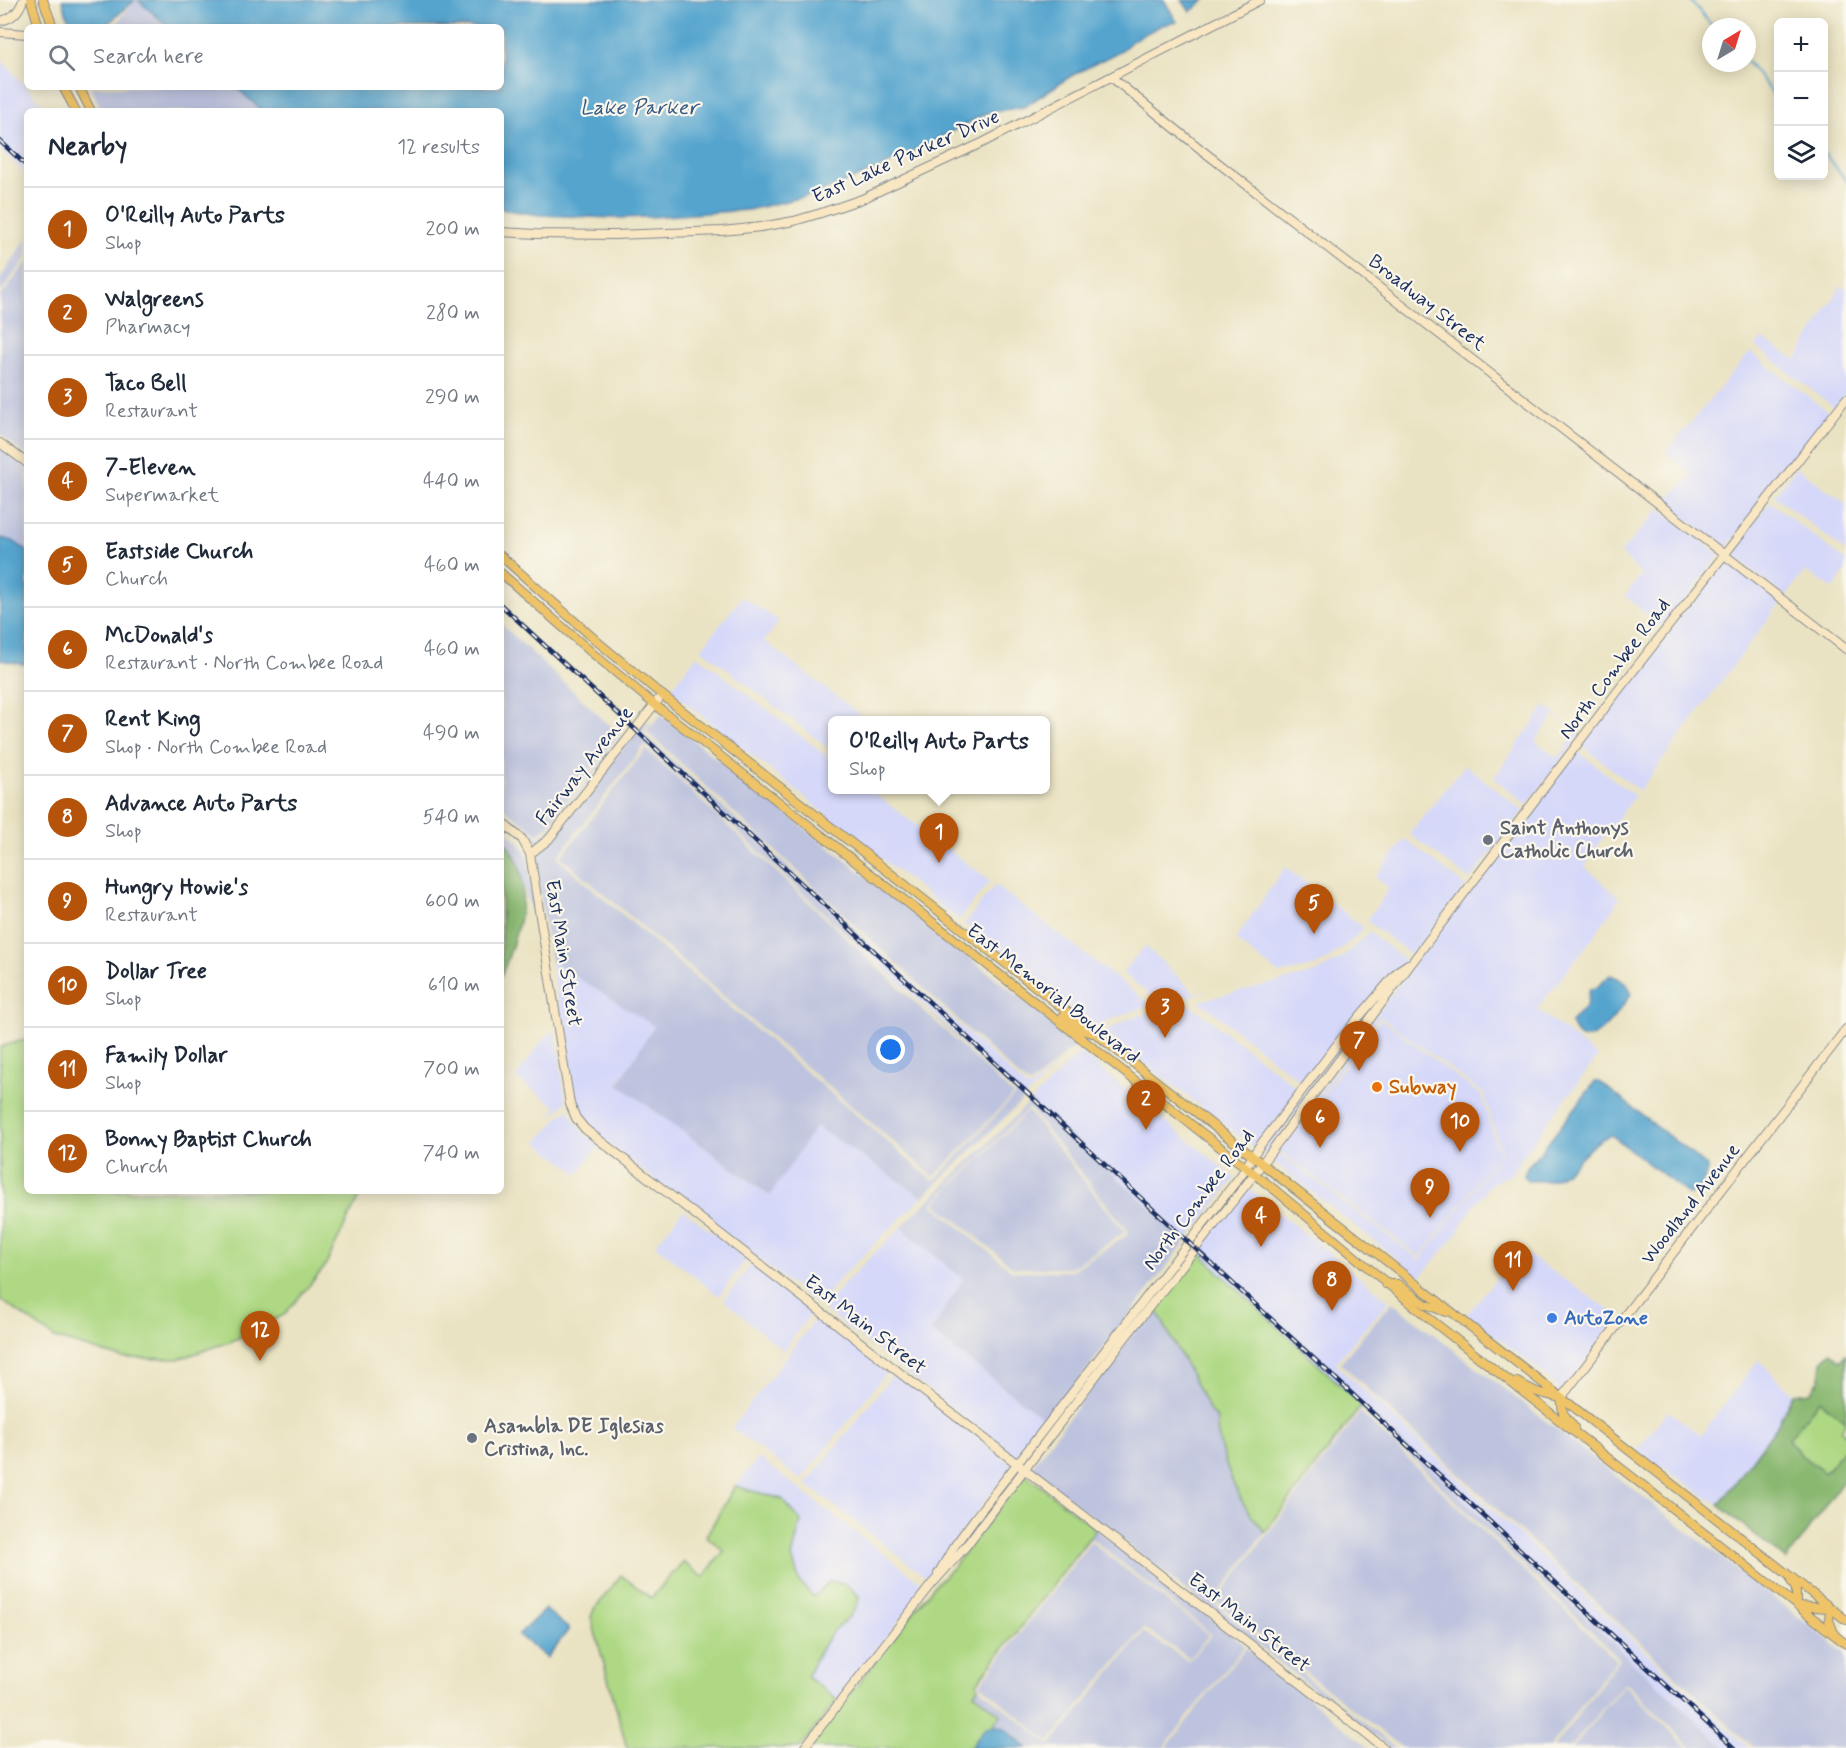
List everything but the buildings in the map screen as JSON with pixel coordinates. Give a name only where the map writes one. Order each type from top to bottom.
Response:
[{"type":"main road","points":[[0,21],[13,16],[23,0]]},
{"type":"main road","points":[[31,0],[38,24]]},
{"type":"main road","points":[[43,0],[52,24]]},
{"type":"main road","name":"East Lake Parker Drive","points":[[504,232],[547,235],[674,233],[761,227],[794,221],[862,199],[969,149],[1260,0]]},
{"type":"main road","points":[[0,32],[24,34]]},
{"type":"main road","name":"Broadway Street","points":[[1111,77],[1208,155],[1846,649]]},
{"type":"main road","points":[[65,90],[74,108]]},
{"type":"main road","points":[[80,90],[90,108]]},
{"type":"main road","name":"North Combee Road","points":[[1022,1467],[1254,1174],[1412,961],[1846,399]]},
{"type":"main road","points":[[0,443],[24,461]]},
{"type":"main road","name":"East Memorial Boulevard","points":[[504,559],[662,695],[1846,1620]]},
{"type":"main road","name":"East Memorial Boulevard","points":[[504,576],[655,705],[1247,1168],[1385,1284],[1496,1371]]},
{"type":"main road","points":[[529,598],[537,589]]},
{"type":"main road","name":"Fairway Avenue","points":[[530,854],[549,838],[662,695]]},
{"type":"main road","points":[[802,820],[810,810]]},
{"type":"main road","name":"East Main Street","points":[[504,824],[522,839],[530,854],[570,1104],[580,1123],[604,1145],[1384,1748]]},
{"type":"main road","name":"North Combee Road","points":[[1022,1467],[1350,1029],[1399,970],[1412,961]]},
{"type":"main road","points":[[1030,998],[1082,1030],[1096,1033]]},
{"type":"main road","name":"Woodland Avenue","points":[[1561,1398],[1846,1029]]},
{"type":"main road","points":[[1385,1284],[1398,1284],[1425,1304],[1455,1315]]},
{"type":"main road","points":[[1496,1371],[1537,1392],[1561,1398],[1563,1413],[1590,1444]]},
{"type":"main road","points":[[1496,1371],[1846,1644]]},
{"type":"main road","points":[[804,1748],[931,1585],[951,1565],[1022,1467]]},
{"type":"main road","points":[[1786,1574],[1796,1589],[1796,1605]]},
{"type":"main road","points":[[1796,1605],[1830,1608],[1829,1620],[1836,1636]]},
{"type":"shaded area","points":[[135,0],[138,0],[166,24],[116,24]]},
{"type":"shaded area","points":[[0,59],[24,84],[24,90],[29,90],[46,108],[24,108],[24,172],[0,149]]},
{"type":"shaded area","points":[[92,90],[239,90],[260,108],[100,108]]},
{"type":"shaded area","points":[[24,243],[24,261],[0,293],[0,279]]},
{"type":"shaded area","points":[[24,266],[24,454],[0,434],[0,297]]},
{"type":"shaded area","points":[[1841,286],[1846,289],[1846,393],[1835,408],[1755,346],[1762,338],[1796,360]]},
{"type":"shaded area","points":[[1750,352],[1830,413],[1725,549],[1665,503],[1691,475],[1666,452]]},
{"type":"shaded area","points":[[0,447],[24,466],[24,549],[13,541],[0,538]]},
{"type":"shaded area","points":[[1797,467],[1846,504],[1846,552],[1774,496]]},
{"type":"shaded area","points":[[1770,502],[1846,561],[1846,570],[1834,589],[1805,571],[1786,597],[1730,553]]},
{"type":"shaded area","points":[[1660,509],[1720,555],[1663,628],[1625,596],[1642,574],[1620,553]]},
{"type":"shaded area","points":[[1725,559],[1781,602],[1639,791],[1582,745]]},
{"type":"shaded area","points":[[742,597],[779,621],[764,641],[862,716],[828,716],[828,748],[701,649]]},
{"type":"shaded area","points":[[504,627],[619,734],[548,826],[538,834],[504,808]]},
{"type":"shaded area","points":[[697,655],[828,757],[828,794],[875,794],[990,881],[959,920],[670,690]]},
{"type":"shaded area","points":[[1545,706],[1581,734],[1527,805],[1494,778]],"holes":[[[1555,715],[1577,732],[1558,758],[1535,741]]]},
{"type":"shaded area","points":[[661,715],[1078,1043],[1029,1086],[646,731]]},
{"type":"shaded area","points":[[652,721],[644,730],[644,734],[867,940],[860,947],[647,746],[643,747],[558,859],[932,1180],[936,1179],[1016,1094],[908,993],[1026,1097],[923,1197],[816,1126],[770,1196],[618,1084],[654,1026],[551,961],[534,855],[640,727]]},
{"type":"shaded area","points":[[626,735],[546,836],[532,849],[525,837],[504,820],[504,812],[540,837],[550,828],[619,739]]},
{"type":"shaded area","points":[[646,749],[1013,1095],[934,1177],[561,857]]},
{"type":"shaded area","points":[[1577,751],[1635,796],[1596,847],[1585,867],[1620,898],[1594,936],[1537,1009],[1598,1057],[1548,1121],[1510,1175],[1490,1184],[1458,1230],[1460,1231],[1420,1277],[1270,1159],[1430,942]],"holes":[[[1380,1016],[1484,1094],[1499,1146],[1503,1150],[1420,1260],[1278,1152]]]},
{"type":"shaded area","points":[[1465,765],[1523,811],[1470,880],[1409,834]]},
{"type":"shaded area","points":[[504,829],[519,842],[527,856],[538,930],[525,891],[516,856],[504,842]]},
{"type":"shaded area","points":[[1405,839],[1466,886],[1412,956],[1367,921],[1389,888],[1375,877]]},
{"type":"shaded area","points":[[1285,867],[1364,928],[1326,961],[1314,967],[1279,974],[1235,940]]},
{"type":"shaded area","points":[[995,885],[1151,1005],[1111,1019],[1099,1028],[964,924]]},
{"type":"shaded area","points":[[1369,932],[1406,961],[1304,1084],[1199,1001],[1316,973],[1342,958]]},
{"type":"shaded area","points":[[867,940],[1027,1088],[1031,1088],[1066,1057],[1026,1097],[860,947]]},
{"type":"shaded area","points":[[1145,946],[1195,993],[1211,991],[1161,1003],[1122,973]]},
{"type":"shaded area","points":[[551,961],[655,1026],[618,1083],[769,1196],[816,1126],[923,1197],[840,1278],[818,1305],[606,1142],[579,1116],[573,1102]]},
{"type":"shaded area","points":[[1393,982],[1264,1155],[1260,1152],[1352,1031]]},
{"type":"shaded area","points":[[1190,1004],[1300,1090],[1255,1148],[1104,1032],[1133,1017]]},
{"type":"shaded area","points":[[1381,1019],[1482,1096],[1497,1148],[1501,1151],[1420,1257],[1280,1151]]},
{"type":"shaded area","points":[[555,1030],[566,1103],[548,1119],[557,1107],[515,1078],[544,1039]]},
{"type":"shaded area","points":[[1080,1052],[1235,1178],[1187,1240],[1031,1101]]},
{"type":"shaded area","points":[[1031,1101],[1187,1240],[1047,1421],[931,1332],[963,1279],[901,1227]],"holes":[[[1029,1108],[1128,1231],[1127,1235],[1071,1271],[1012,1271],[932,1204]]]},
{"type":"shaded area","points":[[568,1109],[582,1131],[599,1146],[578,1174],[537,1142]]},
{"type":"shaded area","points":[[1028,1111],[1125,1232],[1071,1268],[1014,1268],[935,1203]]},
{"type":"shaded area","points":[[1248,1188],[1389,1301],[1337,1361],[1337,1365],[1749,1748],[1726,1748],[1198,1250]]},
{"type":"shaded area","points":[[683,1210],[747,1259],[719,1296],[655,1245]]},
{"type":"shaded area","points":[[901,1227],[964,1279],[931,1332],[1047,1421],[1018,1459],[823,1309],[844,1283]]},
{"type":"shaded area","points":[[1520,1250],[1619,1316],[1562,1392],[1543,1373],[1467,1314]]},
{"type":"shaded area","points":[[752,1263],[813,1311],[727,1423],[782,1350],[724,1300]]},
{"type":"shaded area","points":[[1392,1302],[1846,1654],[1846,1748],[1753,1748],[1340,1363]]},
{"type":"shaded area","points":[[1154,1305],[1211,1413],[1217,1419],[1216,1428],[1227,1467],[1242,1501],[1265,1532],[1213,1603],[1396,1748],[1390,1748],[1030,1469]]},
{"type":"shaded area","points":[[818,1315],[889,1369],[801,1480],[732,1428]]},
{"type":"shaded area","points":[[1758,1360],[1793,1394],[1776,1427],[1719,1505],[1637,1450],[1668,1411],[1701,1435]]},
{"type":"shaded area","points":[[894,1373],[1013,1465],[950,1547],[930,1580],[806,1484]]},
{"type":"shaded area","points":[[1362,1405],[1726,1748],[1692,1748],[1625,1682],[1569,1748],[1553,1748],[1618,1658],[1362,1410],[1357,1411]]},
{"type":"shaded area","points":[[1360,1412],[1616,1660],[1549,1748],[1402,1748],[1216,1602]]},
{"type":"shaded area","points":[[759,1458],[926,1586],[837,1700],[807,1677],[817,1655],[832,1632],[848,1619],[815,1597],[800,1583],[792,1557],[801,1521],[782,1499],[735,1486]]},
{"type":"shaded area","points":[[1096,1529],[1245,1645],[1163,1748],[1027,1748],[1004,1728],[992,1726],[1001,1715],[973,1693],[978,1687],[1050,1745],[1144,1632],[1188,1661],[1212,1635],[1092,1539],[1049,1591]]},
{"type":"shaded area","points":[[1091,1542],[1209,1635],[1189,1658],[1144,1628],[1049,1742],[980,1684]]},
{"type":"shaded area","points":[[1246,1647],[1369,1748],[1166,1748]]},
{"type":"shaded area","points":[[1624,1685],[1688,1748],[1572,1748]]},
{"type":"green space","points":[[504,842],[515,856],[523,885],[520,917],[504,968]]},
{"type":"green space","points":[[24,1040],[24,1194],[361,1194],[324,1268],[284,1315],[232,1341],[179,1359],[122,1358],[55,1338],[0,1299],[0,1047]]},
{"type":"green space","points":[[1198,1250],[1362,1405],[1265,1532],[1238,1493],[1221,1449],[1217,1419],[1211,1413],[1154,1305]]},
{"type":"green space","points":[[1831,1352],[1841,1361],[1846,1354],[1846,1422],[1820,1400],[1788,1439],[1801,1455],[1825,1473],[1846,1446],[1846,1477],[1786,1560],[1719,1505],[1776,1427],[1793,1394],[1811,1392],[1820,1379],[1822,1361]]},
{"type":"green space","points":[[1820,1400],[1846,1422],[1841,1430],[1846,1434],[1846,1446],[1825,1473],[1801,1455],[1788,1439]]},
{"type":"green space","points":[[1025,1474],[1096,1529],[977,1683],[978,1687],[974,1693],[1001,1715],[992,1726],[986,1727],[970,1748],[808,1748],[933,1587],[953,1567]]},
{"type":"green space","points":[[735,1486],[782,1499],[801,1521],[792,1557],[800,1583],[814,1597],[830,1581],[847,1585],[859,1596],[852,1613],[827,1639],[807,1677],[837,1700],[800,1748],[627,1748],[591,1617],[621,1575],[651,1598],[683,1562],[703,1577],[724,1551],[706,1536]]},
{"type":"water","points":[[62,0],[135,0],[107,24],[70,24]]},
{"type":"water","name":"Lake Parker","points":[[138,0],[1164,0],[1177,22],[1162,25],[1133,40],[1122,50],[1071,76],[1024,107],[989,112],[881,168],[816,194],[748,210],[615,218],[540,215],[504,209],[504,108],[260,108],[239,90],[504,90],[504,24],[166,24]]},
{"type":"water","points":[[1182,0],[1205,0],[1190,12]]},
{"type":"water","points":[[0,538],[13,541],[24,549],[24,664],[0,660]]},
{"type":"water","points":[[1610,975],[1626,984],[1631,994],[1602,1030],[1594,1036],[1585,1038],[1577,1034],[1571,1023],[1587,1006],[1590,989],[1596,988]]},
{"type":"water","points":[[1595,1082],[1600,1082],[1708,1167],[1704,1180],[1697,1190],[1689,1195],[1611,1135],[1594,1144],[1559,1176],[1548,1181],[1527,1181],[1524,1175],[1527,1167]]},
{"type":"water","points":[[545,1609],[569,1629],[547,1658],[518,1635]]},
{"type":"water","points":[[986,1727],[1004,1728],[1027,1748],[970,1748]]},
{"type":"waterway","points":[[1690,0],[1705,18]]},
{"type":"waterway","points":[[1756,72],[1774,95]]},
{"type":"waterway","points":[[1828,158],[1846,180]]},
{"type":"railway","points":[[0,141],[24,163]]},
{"type":"railway","points":[[504,608],[1734,1748]]},
{"type":"place","name":"Saint Anthonys Catholic Church","points":[[1488,840]]},
{"type":"place","name":"O'Reilly Auto Parts","points":[[939,863]]},
{"type":"place","name":"Eastside Church","points":[[1314,934]]},
{"type":"place","name":"Taco Bell","points":[[1165,1038]]},
{"type":"place","name":"Rent King","points":[[1359,1071]]},
{"type":"place","name":"Subway","points":[[1377,1087]]},
{"type":"place","name":"Walgreens","points":[[1146,1130]]},
{"type":"place","name":"McDonald's","points":[[1320,1148]]},
{"type":"place","name":"Dollar Tree","points":[[1460,1152]]},
{"type":"place","name":"Hungry Howie's","points":[[1430,1218]]},
{"type":"place","name":"7-Eleven","points":[[1261,1247]]},
{"type":"place","name":"Family Dollar","points":[[1513,1291]]},
{"type":"place","name":"Advance Auto Parts","points":[[1332,1311]]},
{"type":"place","name":"AutoZone","points":[[1552,1318]]},
{"type":"place","name":"Bonny Baptist Church","points":[[260,1361]]},
{"type":"place","name":"Asambla DE Iglesias Cristina, Inc.","points":[[472,1438]]}]
